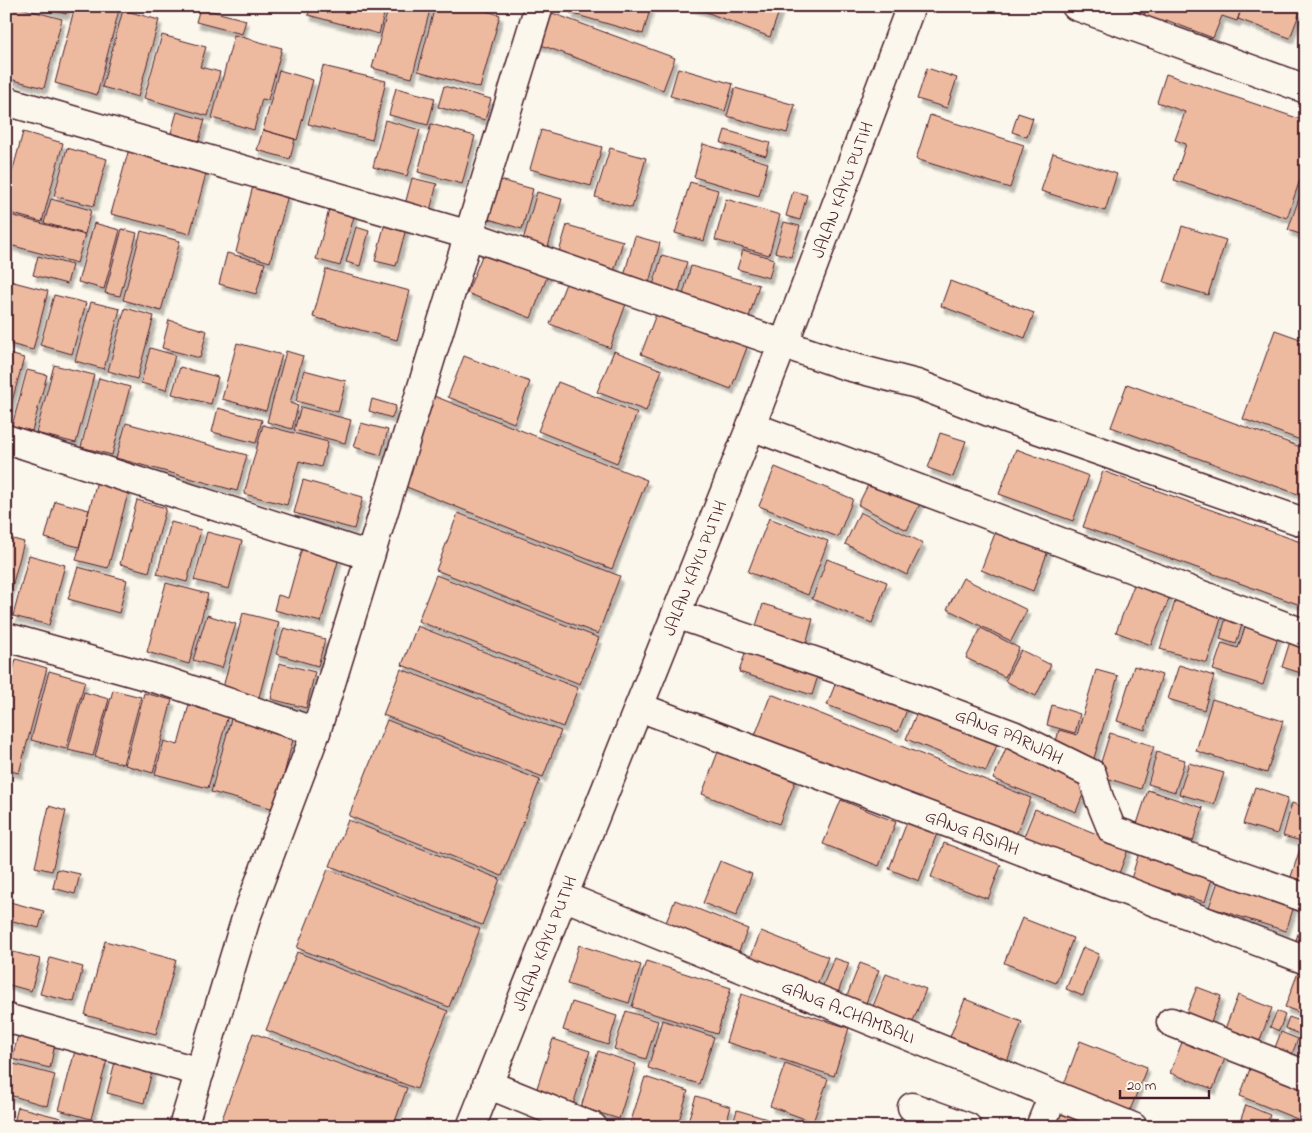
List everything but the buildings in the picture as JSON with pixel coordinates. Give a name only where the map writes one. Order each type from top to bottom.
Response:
[{"type":"street","points":[[183,1127],[247,915],[316,732],[539,6]]},
{"type":"street","name":"JALAN KAYU PUTIH","points":[[471,1127],[788,333],[911,6]]},
{"type":"street","points":[[1076,6],[1306,89]]},
{"type":"street","points":[[6,101],[469,235],[847,366],[917,384],[1002,417],[1306,523]]},
{"type":"street","points":[[751,426],[1306,634]]},
{"type":"street","points":[[6,439],[370,556]]},
{"type":"street","name":"GANG PARIJAH","points":[[676,614],[840,670],[1013,735],[1092,774],[1112,830],[1306,898]]},
{"type":"street","points":[[6,637],[171,683],[316,732]]},
{"type":"street","name":"GANG ASIAH","points":[[639,706],[1306,960]]},
{"type":"street","name":"GANG A.CHAMBALI","points":[[563,896],[1133,1127]]},
{"type":"street","points":[[6,1018],[200,1072]]},
{"type":"street","points":[[1170,1022],[1306,1075]]},
{"type":"street","points":[[487,1084],[594,1127]]},
{"type":"street","points":[[1040,1127],[1053,1094]]},
{"type":"street","points":[[912,1107],[967,1127]]}]
